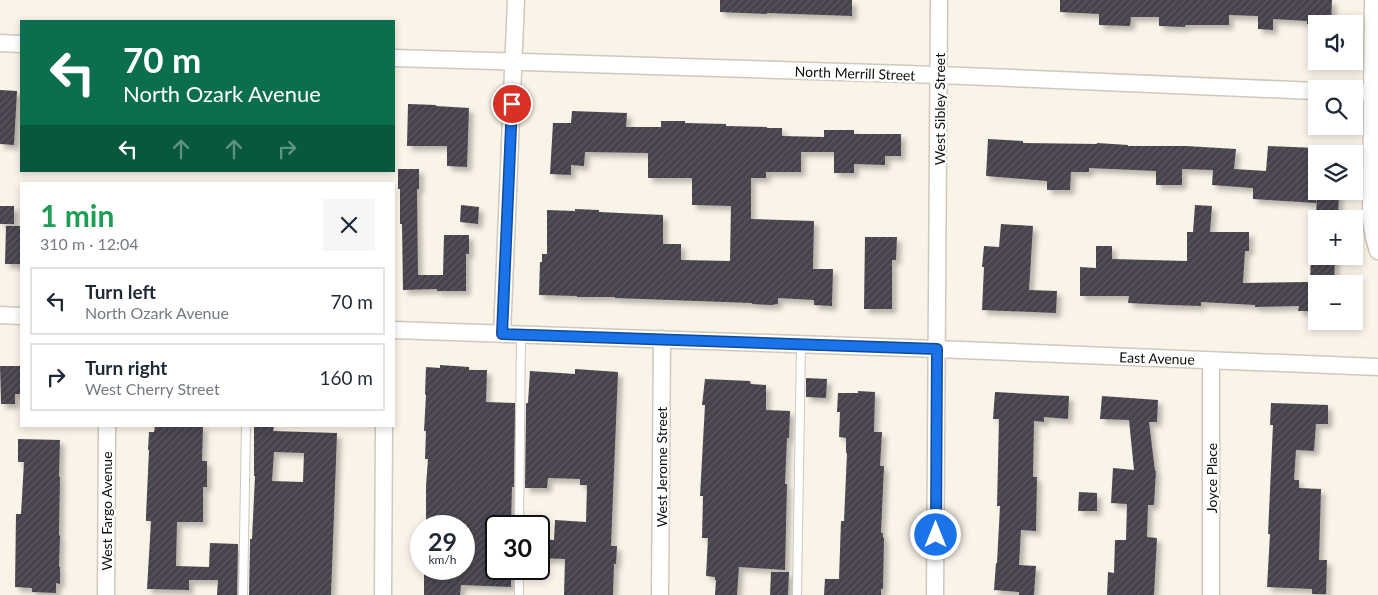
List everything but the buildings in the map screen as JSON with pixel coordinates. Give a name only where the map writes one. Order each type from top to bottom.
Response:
[{"type":"street","points":[[502,334],[516,0]]},
{"type":"street","name":"West Sibley Street","points":[[935,595],[939,0]]},
{"type":"street","points":[[1373,0],[1375,93],[1371,219],[1378,251]]},
{"type":"street","points":[[0,43],[20,44]]},
{"type":"street","name":"North Merrill Street","points":[[395,58],[939,75],[1308,91]]},
{"type":"street","points":[[0,315],[20,316]]},
{"type":"street","name":"East Avenue","points":[[395,330],[937,349],[1378,368]]},
{"type":"street","name":"West Jerome Street","points":[[660,595],[662,339]]},
{"type":"street","name":"Joyce Place","points":[[1211,361],[1211,595]]},
{"type":"street","name":"West Fargo Avenue","points":[[106,427],[106,595]]},
{"type":"street","points":[[383,595],[384,427]]},
{"type":"lane","points":[[519,515],[521,334]]},
{"type":"lane","points":[[797,595],[801,344]]},
{"type":"lane","points":[[243,595],[246,427]]},
{"type":"lane","points":[[519,580],[519,595]]},
{"type":"route","points":[[512,104],[502,334],[937,349],[936,535]]}]
